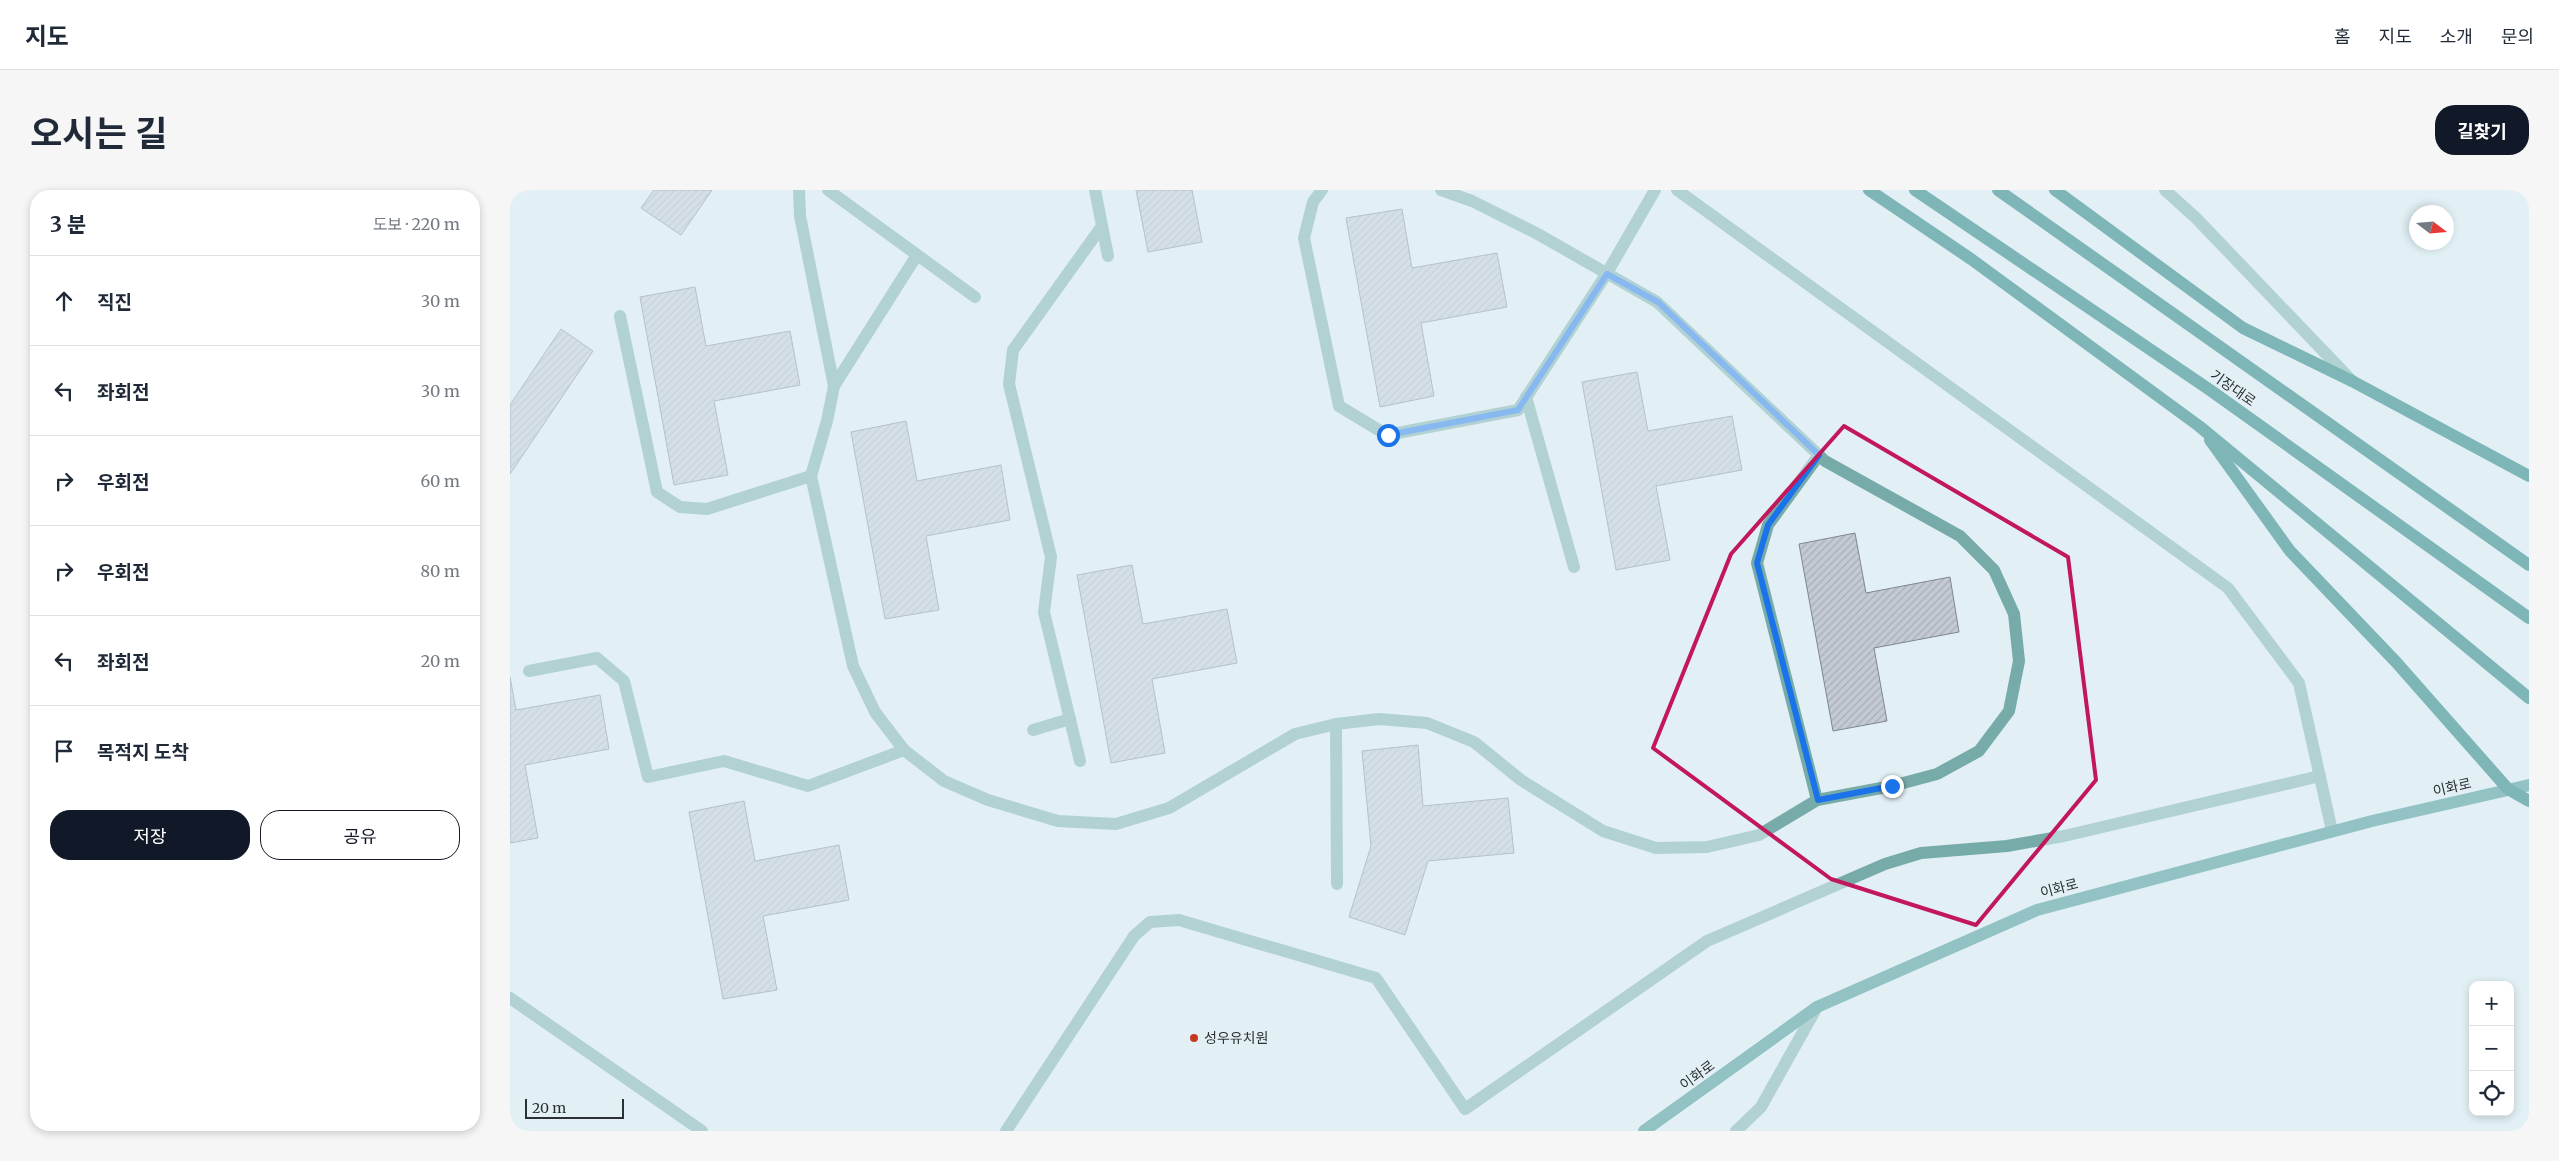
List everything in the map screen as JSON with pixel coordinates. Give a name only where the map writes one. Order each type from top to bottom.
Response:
[{"type":"main road","points":[[1869,190],[1971,259],[2199,426],[2529,698]]},
{"type":"main road","name":"기장대로","points":[[1915,190],[2210,390],[2529,618]]},
{"type":"main road","name":"기장대로","points":[[1998,190],[2529,565]]},
{"type":"main road","points":[[2055,190],[2243,328],[2352,381],[2527,474]]},
{"type":"main road","points":[[2199,426],[2290,551],[2396,662],[2508,789],[2529,801]]},
{"type":"main road","name":"이화로","points":[[1644,1131],[1817,1007],[2036,910],[2332,831],[2529,785]]},
{"type":"street","points":[[799,190],[800,216],[834,386]]},
{"type":"street","points":[[828,190],[975,297]]},
{"type":"street","points":[[1095,190],[1108,256]]},
{"type":"street","points":[[1322,190],[1313,202],[1304,238],[1339,406],[1388,435],[1518,410],[1607,274],[1656,190]]},
{"type":"street","points":[[917,254],[834,386],[827,421],[811,476],[854,666],[875,712],[904,750],[944,781],[988,800],[1058,822],[1116,824],[1169,808],[1295,734],[1336,724],[1379,719],[1427,723],[1474,742],[1521,780],[1603,831],[1656,848],[1707,847],[1759,835],[1818,800],[1892,786],[1937,774],[1979,751],[2009,711],[2018,661],[2014,614],[1994,570],[1960,536],[1825,461],[1658,302],[1536,233],[1472,201],[1441,190]]},
{"type":"street","points":[[1677,190],[2228,588],[2299,683],[2332,831]]},
{"type":"street","points":[[2164,190],[2196,218],[2352,381]]},
{"type":"street","points":[[1080,761],[1044,612],[1050,557],[1009,384],[1013,350],[1102,226]]},
{"type":"street","points":[[620,316],[657,492],[680,507],[707,509],[811,476]]},
{"type":"street","points":[[1526,397],[1574,567]]},
{"type":"street","points":[[1818,800],[1757,563],[1768,525],[1819,455]]},
{"type":"street","points":[[529,671],[597,658],[624,681],[648,777],[724,761],[808,786],[904,750]]},
{"type":"street","points":[[1033,730],[1070,719]]},
{"type":"street","points":[[1336,724],[1337,884]]},
{"type":"street","points":[[1006,1131],[1134,936],[1150,922],[1179,920],[1376,978],[1465,1109],[1707,941],[1884,864],[1921,853],[2007,846],[2064,836],[2320,776]]},
{"type":"street","points":[[510,998],[702,1131]]},
{"type":"street","points":[[1736,1131],[1761,1107],[1817,1007]]},
{"type":"highlighted area","points":[[1844,426],[2068,557],[2096,780],[1976,925],[1831,879],[1653,748],[1731,554]]},
{"type":"building","points":[[654,190],[712,190],[681,235],[641,208]]},
{"type":"building","points":[[1136,190],[1192,190],[1202,242],[1148,252]]},
{"type":"building","points":[[1402,209],[1412,268],[1497,253],[1507,307],[1421,323],[1434,396],[1380,407],[1346,218]]},
{"type":"building","points":[[695,287],[706,346],[790,331],[800,385],[714,401],[728,475],[674,485],[640,297]]},
{"type":"building","points":[[561,329],[593,351],[510,474],[510,405]]},
{"type":"building","points":[[1637,372],[1648,431],[1732,416],[1742,470],[1656,486],[1670,560],[1616,570],[1582,382]]},
{"type":"building","points":[[906,421],[917,481],[1001,465],[1010,520],[926,536],[939,610],[885,619],[851,432]]},
{"type":"building","points":[[1855,533],[1866,593],[1950,577],[1959,632],[1874,648],[1887,721],[1833,731],[1799,544]]},
{"type":"building","points":[[1132,565],[1143,624],[1227,609],[1237,663],[1152,679],[1165,753],[1111,763],[1077,575]]},
{"type":"building","points":[[510,677],[516,710],[600,695],[609,749],[525,765],[538,838],[510,843]]},
{"type":"building","points":[[1418,745],[1423,806],[1508,798],[1514,853],[1428,861],[1405,935],[1349,917],[1371,846],[1362,751]]},
{"type":"building","points":[[744,801],[755,861],[839,845],[849,900],[763,916],[777,990],[723,999],[689,812]]},
{"type":"place","name":"성우유치원","points":[[1194,1038]]},
{"type":"route","points":[[1388,435],[1518,410],[1607,274],[1658,302],[1819,455],[1768,525],[1757,563],[1818,800],[1892,786]]}]
